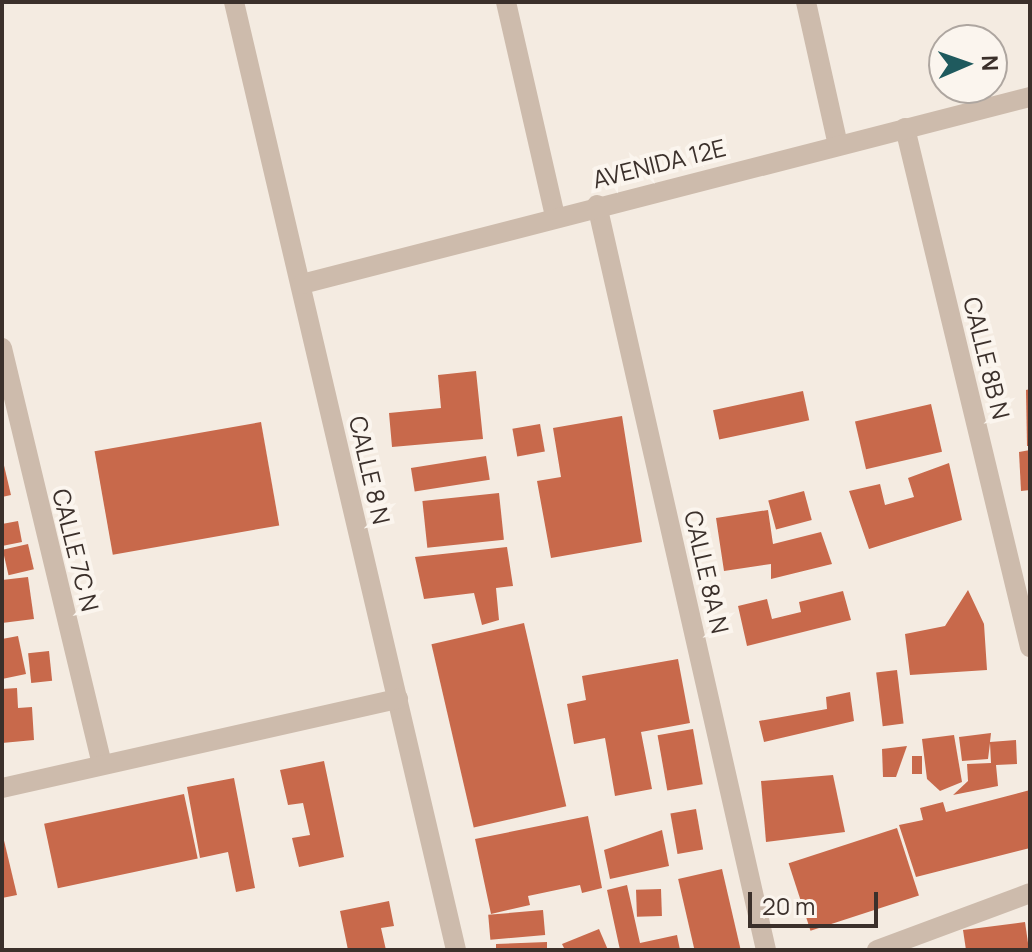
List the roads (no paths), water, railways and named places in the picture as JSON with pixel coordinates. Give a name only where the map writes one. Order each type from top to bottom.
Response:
[{"type":"street","name":"CALLE 8 N","points":[[234,2],[456,950]]},
{"type":"street","points":[[506,2],[555,216]]},
{"type":"street","points":[[806,2],[838,145]]},
{"type":"street","name":"AVENIDA 12E","points":[[302,284],[597,205],[1030,97]]},
{"type":"street","name":"CALLE 8B N","points":[[905,128],[1030,647]]},
{"type":"street","name":"CALLE 8A N","points":[[597,205],[766,950]]},
{"type":"street","name":"CALLE 7C N","points":[[2,348],[102,764]]},
{"type":"street","points":[[2,788],[398,699]]},
{"type":"street","points":[[877,950],[1030,893]]}]
